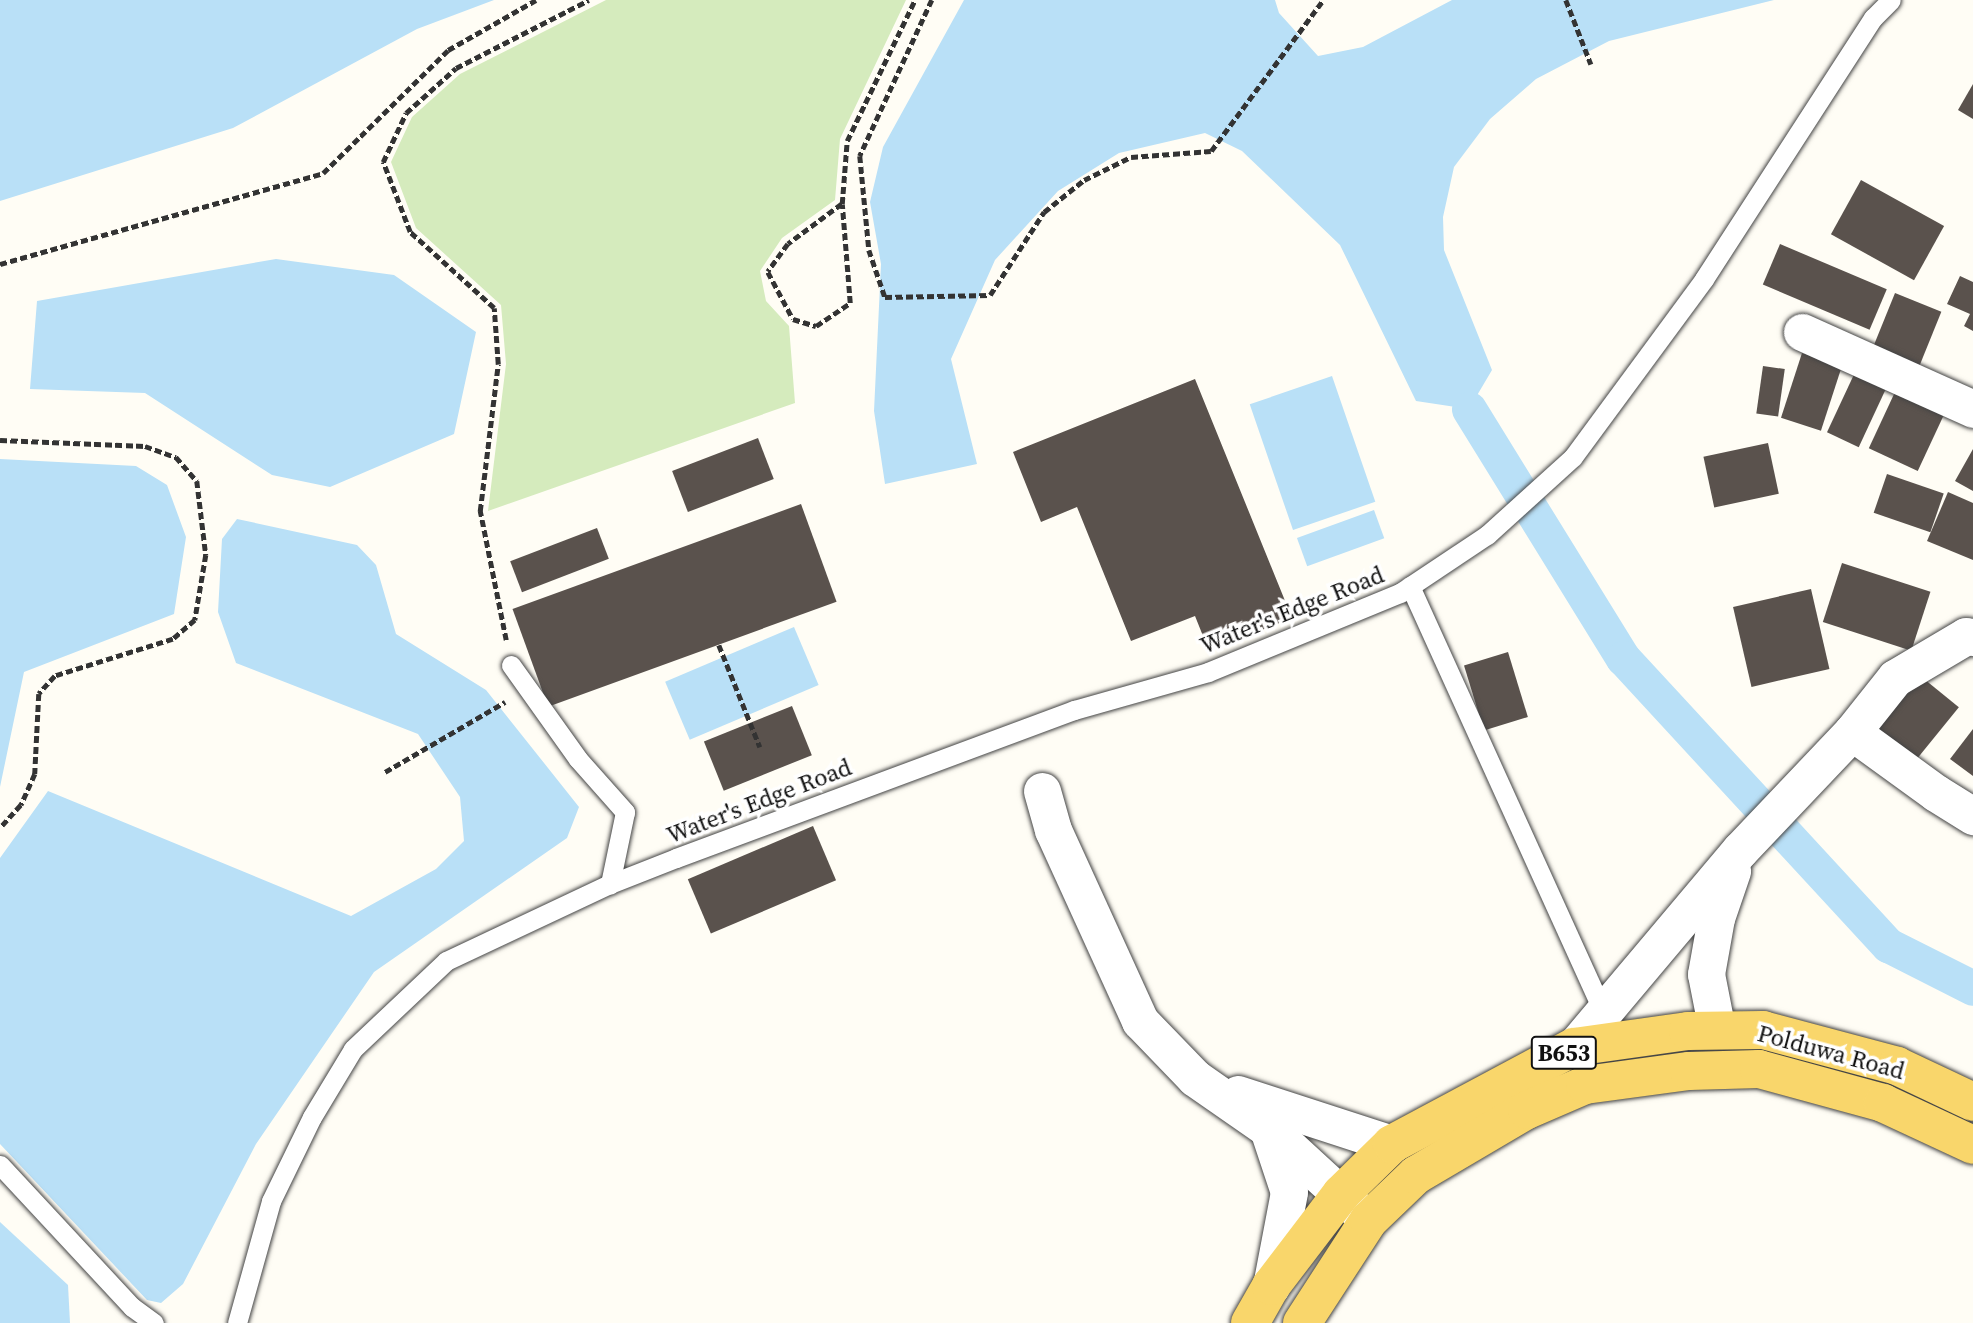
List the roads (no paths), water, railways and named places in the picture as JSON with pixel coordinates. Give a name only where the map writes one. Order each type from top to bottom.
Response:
[{"type":"main road","name":"Polduwa Road","points":[[1250,1323],[1271,1286],[1340,1194],[1392,1144],[1574,1047],[1688,1031],[1763,1030],[1897,1066],[1973,1101]]},
{"type":"main road","name":"Polduwa Road","points":[[1302,1323],[1369,1220],[1416,1175],[1527,1110],[1585,1085],[1689,1070],[1759,1069],[1883,1103],[1973,1145]]},
{"type":"street","points":[[1802,332],[1973,409]]},
{"type":"street","points":[[1574,1047],[1740,850],[1852,732],[1895,678],[1966,636],[1973,637]]},
{"type":"street","points":[[1852,732],[1936,793],[1973,816]]},
{"type":"street","points":[[1042,791],[1053,830],[1140,1021],[1195,1078],[1268,1129],[1369,1220]]},
{"type":"street","points":[[1717,1030],[1706,974],[1716,918],[1740,850]]},
{"type":"street","points":[[1195,1078],[1392,1144]]},
{"type":"street","points":[[1268,1129],[1289,1192],[1271,1286]]},
{"type":"lane","name":"Water's Edge Road","points":[[237,1323],[271,1201],[312,1117],[353,1049],[446,961],[610,884],[1074,710],[1208,672],[1410,586],[1487,535],[1573,457],[1704,279],[1872,18],[1891,0]]},
{"type":"lane","points":[[1410,586],[1604,1013]]},
{"type":"lane","points":[[510,665],[578,759],[625,812],[610,884]]},
{"type":"lane","points":[[0,1165],[132,1307],[154,1323]]},
{"type":"water","points":[[0,0],[494,0],[417,29],[233,128],[0,201]]},
{"type":"water","points":[[964,0],[1275,0],[1279,13],[1318,56],[1363,47],[1452,0],[1774,0],[1609,41],[1536,79],[1490,119],[1454,167],[1443,217],[1444,250],[1492,370],[1469,409],[1416,401],[1340,245],[1242,151],[1205,133],[1119,153],[1058,191],[995,260],[951,359],[977,464],[885,484],[874,411],[881,264],[870,202],[883,147]]},
{"type":"water","points":[[276,259],[394,275],[476,332],[454,434],[330,487],[272,475],[145,393],[30,389],[37,301]]},
{"type":"water","points":[[1332,376],[1375,502],[1293,530],[1250,404]]},
{"type":"water","points":[[0,459],[136,466],[167,485],[186,537],[174,614],[24,672],[0,787]]},
{"type":"water","points":[[1374,510],[1384,538],[1307,566],[1297,538]]},
{"type":"water","points":[[237,519],[357,545],[376,565],[396,634],[486,690],[579,807],[567,838],[374,972],[256,1144],[183,1284],[161,1303],[147,1300],[0,1144],[0,858],[48,791],[351,916],[436,869],[464,841],[460,797],[418,734],[236,663],[218,612],[222,539]]},
{"type":"water","points":[[794,627],[819,685],[690,740],[665,682]]},
{"type":"water","points":[[0,1222],[68,1285],[70,1323],[0,1323]]},
{"type":"waterway","points":[[1469,409],[1623,658],[1888,945],[1973,988]]}]
